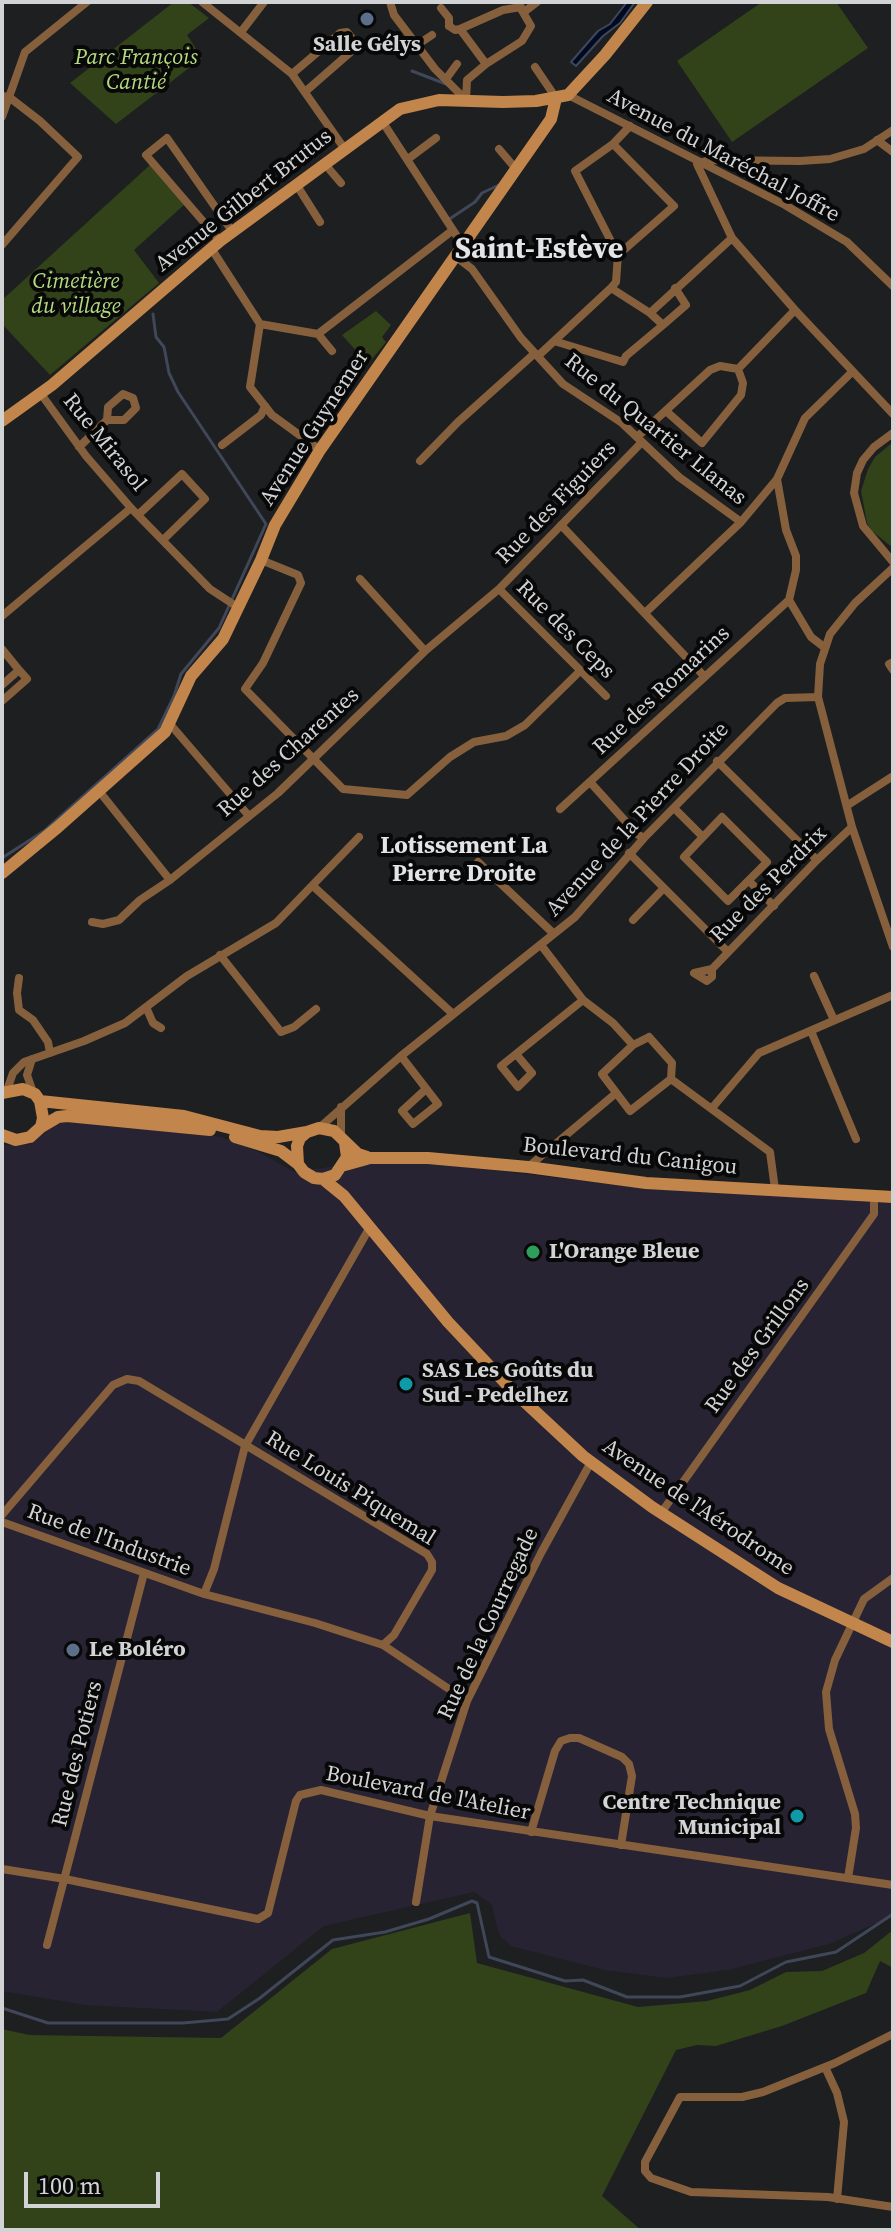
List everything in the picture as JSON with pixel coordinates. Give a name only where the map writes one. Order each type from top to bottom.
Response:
[{"type":"main road","name":"Avenue Guynemer","points":[[2,873],[165,732],[191,676],[223,639],[234,605],[261,560],[275,525],[364,379],[551,119],[562,96],[605,55],[647,2]]},
{"type":"main road","name":"Avenue Gilbert Brutus","points":[[2,421],[41,394],[215,244],[406,106],[449,99],[503,102],[562,96]]},
{"type":"main road","points":[[4,1091],[23,1089],[37,1098],[184,1116],[260,1136],[278,1137],[327,1128],[358,1154],[370,1158]]},
{"type":"main road","points":[[37,1098],[43,1110],[41,1127]]},
{"type":"main road","points":[[2,1135],[16,1140],[30,1137],[58,1117],[67,1116],[199,1128],[281,1151],[309,1176],[323,1179],[343,1168]]},
{"type":"main road","points":[[298,1164],[297,1146],[313,1130]]},
{"type":"main road","points":[[343,1139],[347,1157],[343,1168],[344,1196]]},
{"type":"main road","name":"Boulevard du Canigou","points":[[343,1168],[370,1158],[428,1158],[528,1167],[646,1183],[886,1196]]},
{"type":"main road","name":"Avenue de l'Aérodrome","points":[[323,1179],[344,1196],[448,1322],[511,1389],[591,1462],[661,1513],[778,1588],[893,1642]]},
{"type":"street","points":[[2,117],[6,97],[25,52],[87,2]]},
{"type":"street","points":[[202,2],[292,74],[344,148]]},
{"type":"street","points":[[241,32],[264,2]]},
{"type":"street","points":[[449,26],[460,29],[537,2]]},
{"type":"street","points":[[394,6],[416,44],[466,100]]},
{"type":"street","points":[[466,100],[467,80],[522,41],[531,26],[521,7]]},
{"type":"street","points":[[441,8],[449,18],[449,26]]},
{"type":"street","points":[[416,44],[449,26]]},
{"type":"street","points":[[460,29],[486,64]]},
{"type":"street","points":[[292,74],[340,33],[347,32],[355,42],[353,50],[306,91]]},
{"type":"street","points":[[446,79],[457,64]]},
{"type":"street","points":[[535,67],[562,96]]},
{"type":"street","name":"Avenue du Maréchal Joffre","points":[[562,96],[630,126],[772,197],[847,242],[893,286]]},
{"type":"street","points":[[2,245],[78,157],[40,121],[6,97]]},
{"type":"street","name":"Rue du Quartier Llanas","points":[[382,121],[453,230],[459,250],[521,338],[563,384],[622,423],[679,477],[741,522]]},
{"type":"street","points":[[420,461],[458,422],[554,341],[616,282],[618,255],[575,171],[613,144],[630,126]]},
{"type":"street","points":[[893,130],[864,149],[830,159],[697,164],[732,238],[893,414]]},
{"type":"street","points":[[232,231],[167,138],[146,155],[215,244],[260,324],[250,387],[272,415],[320,450]]},
{"type":"street","points":[[408,159],[436,138]]},
{"type":"street","points":[[877,140],[893,152]]},
{"type":"street","points":[[613,144],[674,206],[618,255]]},
{"type":"street","points":[[499,149],[516,169]]},
{"type":"street","points":[[324,163],[341,183]]},
{"type":"street","points":[[296,184],[320,222]]},
{"type":"street","points":[[318,334],[453,230]]},
{"type":"street","points":[[650,313],[732,238]]},
{"type":"street","points":[[611,288],[663,325]]},
{"type":"street","points":[[554,341],[623,362],[626,356],[686,305],[675,288]]},
{"type":"street","points":[[666,411],[702,443],[741,395],[743,383],[738,369],[795,310]]},
{"type":"street","points":[[260,324],[318,334],[332,351]]},
{"type":"street","name":"Rue des Figuiers","points":[[499,589],[666,411],[710,370],[720,366],[738,369]]},
{"type":"street","points":[[645,613],[741,522],[777,479],[805,418],[852,372]]},
{"type":"street","name":"Rue Mirasol","points":[[41,394],[79,447],[135,511],[210,589],[234,605]]},
{"type":"street","points":[[222,445],[261,415],[265,406]]},
{"type":"street","points":[[79,447],[107,420]]},
{"type":"street","points":[[893,433],[863,460],[854,493],[863,526],[893,565],[838,621],[824,647],[818,697],[852,827],[893,947]]},
{"type":"street","name":"Rue Mirasol","points":[[135,511],[182,474],[205,499],[163,540]]},
{"type":"street","points":[[777,479],[786,530],[796,556],[789,600],[811,637],[824,647]]},
{"type":"street","points":[[2,616],[135,511]]},
{"type":"street","points":[[561,525],[704,676]]},
{"type":"street","points":[[261,560],[298,575],[301,583],[263,663],[245,689],[343,789],[407,795],[450,757],[474,742],[506,736],[525,725],[580,671]]},
{"type":"street","points":[[360,579],[425,651]]},
{"type":"street","name":"Rue des Charentes","points":[[92,922],[103,924],[119,920],[140,900],[170,880],[278,793],[425,651],[499,589]]},
{"type":"street","name":"Rue des Ceps","points":[[499,589],[606,696]]},
{"type":"street","name":"Rue des Romarins","points":[[560,809],[789,600]]},
{"type":"street","points":[[2,649],[27,679],[2,701]]},
{"type":"street","points":[[893,662],[889,664],[893,670]]},
{"type":"street","points":[[2,685],[19,670]]},
{"type":"street","name":"Avenue de la Pierre Droite","points":[[313,1130],[575,917],[629,853],[777,703],[785,698],[818,697]]},
{"type":"street","points":[[170,724],[249,816]]},
{"type":"street","points":[[717,761],[817,860]]},
{"type":"street","points":[[848,805],[893,776]]},
{"type":"street","points":[[590,782],[644,838]]},
{"type":"street","points":[[99,791],[170,880]]},
{"type":"street","points":[[674,808],[703,837]]},
{"type":"street","points":[[722,817],[767,862],[728,901],[684,857],[703,837],[722,817]]},
{"type":"street","name":"Rue des Perdrix","points":[[712,969],[852,827]]},
{"type":"street","points":[[4,1091],[18,1066],[125,1023],[187,976],[276,923],[359,837]]},
{"type":"street","points":[[629,853],[728,952]]},
{"type":"street","points":[[478,862],[554,934]]},
{"type":"street","points":[[749,881],[774,906]]},
{"type":"street","points":[[313,886],[453,1014]]},
{"type":"street","points":[[633,920],[663,889]]},
{"type":"street","points":[[541,945],[583,1000],[613,1023],[633,1045]]},
{"type":"street","points":[[220,955],[281,1032],[294,1027],[316,1009]]},
{"type":"street","points":[[814,976],[834,1020]]},
{"type":"street","points":[[19,978],[19,1010],[33,1020],[48,1042],[50,1053]]},
{"type":"street","points":[[712,1108],[759,1053],[893,995]]},
{"type":"street","points":[[516,1054],[583,1000]]},
{"type":"street","points":[[146,1007],[153,1023],[161,1028]]},
{"type":"street","points":[[811,1031],[856,1139]]},
{"type":"street","points":[[649,1037],[672,1063],[671,1079],[630,1111],[602,1074],[633,1045],[649,1037]]},
{"type":"street","points":[[401,1056],[438,1104],[413,1124],[402,1111],[426,1089]]},
{"type":"street","points":[[32,1059],[27,1075],[37,1098]]},
{"type":"street","points":[[671,1079],[770,1152],[775,1189]]},
{"type":"street","points":[[528,1167],[615,1094]]},
{"type":"street","points":[[341,1107],[343,1139]]},
{"type":"street","name":"Rue des Grillons","points":[[661,1513],[886,1196]]},
{"type":"street","name":"Rue Louis Piquemal","points":[[204,1594],[214,1569],[245,1446],[370,1227]]},
{"type":"street","points":[[2,1515],[113,1385],[127,1379],[139,1381],[245,1446]]},
{"type":"street","name":"Rue Louis Piquemal","points":[[245,1446],[427,1554],[432,1570],[394,1635],[383,1645]]},
{"type":"street","name":"Rue de la Courregade","points":[[416,1902],[430,1816],[467,1701],[541,1553],[591,1462]]},
{"type":"street","name":"Rue de l'Industrie","points":[[2,1522],[204,1594]]},
{"type":"street","name":"Rue des Potiers","points":[[47,1945],[144,1573]]},
{"type":"street","points":[[848,1878],[856,1828],[855,1814],[829,1729],[826,1692],[835,1660],[864,1599],[893,1578]]},
{"type":"street","points":[[204,1594],[315,1623],[383,1645],[467,1701]]},
{"type":"street","points":[[531,1832],[555,1751],[561,1741],[579,1738],[622,1757],[629,1764],[632,1776],[621,1845]]},
{"type":"street","name":"Boulevard de l'Atelier","points":[[2,1869],[258,1919],[268,1913],[296,1801],[300,1795],[321,1790],[430,1816],[893,1885]]},
{"type":"street","points":[[893,2034],[825,2067],[742,2097],[680,2097],[645,2162],[645,2171],[651,2178],[691,2192],[837,2199],[893,2207]]},
{"type":"street","points":[[825,2067],[837,2093],[844,2122],[837,2199]]},
{"type":"shaded area","points":[[58,1119],[221,1137],[261,1153],[294,1172],[363,1162],[441,1164],[652,1189],[893,1201],[893,1916],[829,1944],[728,1970],[667,1978],[604,1970],[511,1946],[501,1937],[492,1905],[474,1892],[324,1926],[217,2012],[85,2005],[2,1991],[2,1145],[30,1144]]},
{"type":"green space","name":"Parc François Cantié","points":[[174,2],[188,2],[209,18],[187,35],[202,58],[116,124],[70,83]]},
{"type":"green space","points":[[762,2],[836,2],[868,48],[732,142],[677,61]]},
{"type":"green space","name":"Cimetière du village","points":[[151,164],[185,204],[134,250],[159,283],[50,375],[2,324],[2,300]]},
{"type":"green space","points":[[376,311],[391,325],[382,337],[386,342],[368,364],[342,335]]},
{"type":"green space","points":[[893,442],[893,548],[867,523],[861,491],[875,457]]},
{"type":"green space","points":[[470,1913],[477,1963],[638,2007],[707,2001],[750,1990],[786,1972],[822,1971],[864,1953],[893,1930],[893,1968],[880,1961],[866,1993],[782,2026],[716,2046],[697,2045],[676,2050],[602,2196],[641,2230],[2,2230],[2,2029],[29,2035],[221,2038],[332,1949]]},
{"type":"water","points":[[627,2],[635,2],[620,23],[603,36],[576,66],[571,62],[598,31],[610,24]]},
{"type":"waterway","points":[[412,71],[446,84]]},
{"type":"waterway","points":[[448,220],[475,202],[482,193],[499,185]]},
{"type":"waterway","points":[[2,858],[44,831],[158,729],[181,674],[219,628],[266,524],[178,392],[169,373],[164,347],[156,337],[153,314]]},
{"type":"waterway","points":[[2,2008],[48,2023],[183,2023],[228,2019],[260,1998],[333,1940],[385,1932],[429,1919],[472,1901],[477,1903],[489,1957],[565,1981],[583,1980],[627,1997],[680,1997],[740,1986],[786,1962],[836,1952],[893,1914]]},
{"type":"place","name":"Salle Gélys","points":[[367,19]]},
{"type":"place","name":"L'Orange Bleue","points":[[533,1252]]},
{"type":"place","name":"SAS Les Goûts du Sud - Pedelhez","points":[[406,1384]]},
{"type":"place","name":"Le Boléro","points":[[73,1650]]},
{"type":"place","name":"Centre Technique Municipal","points":[[797,1816]]},
{"type":"district","name":"Saint-Estève","points":[[539,250]]},
{"type":"district","name":"Lotissement La Pierre Droite","points":[[464,861]]}]
